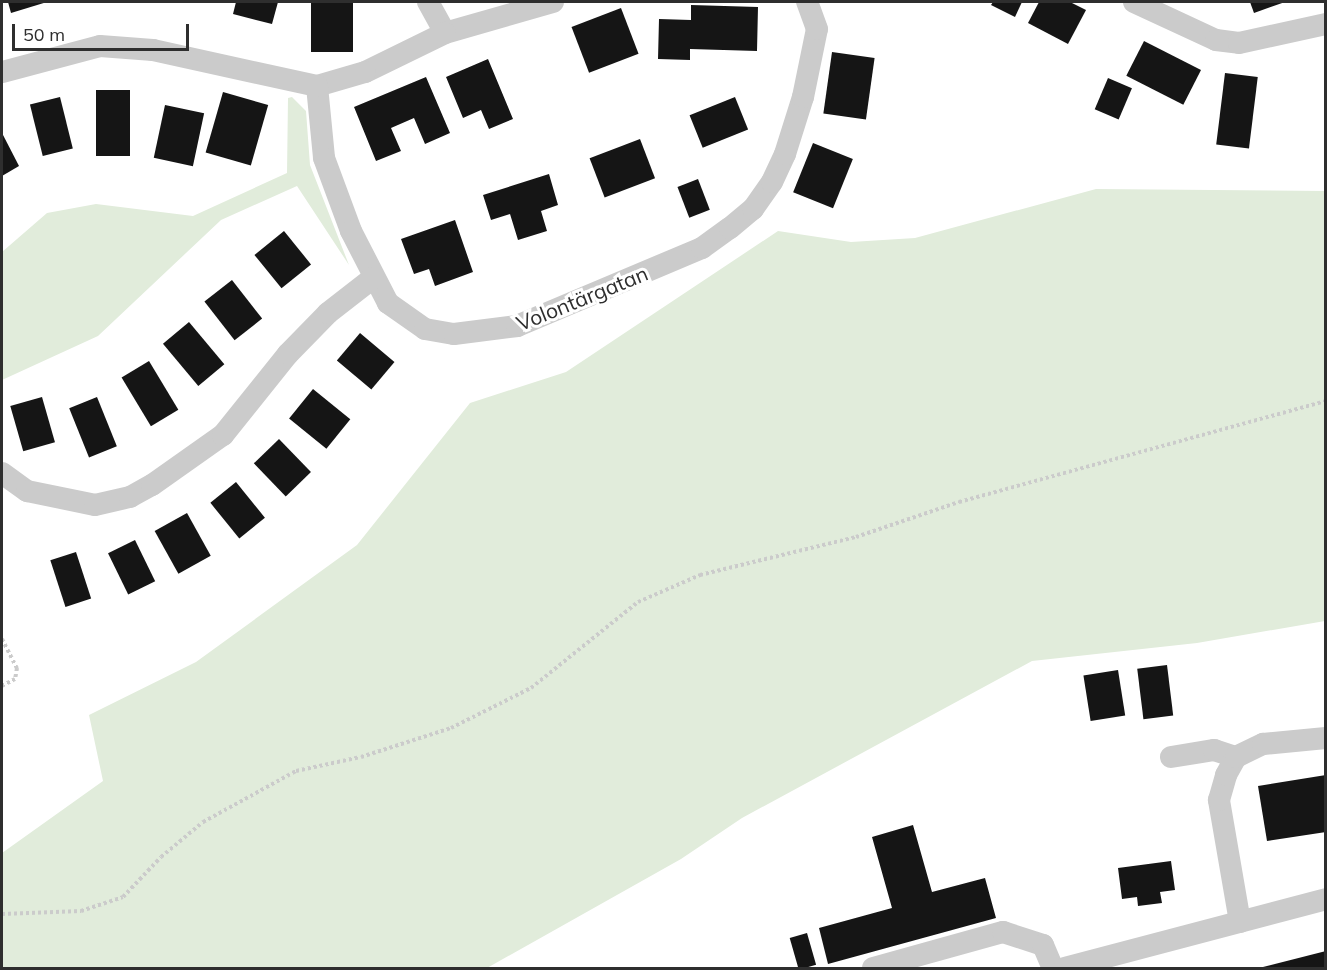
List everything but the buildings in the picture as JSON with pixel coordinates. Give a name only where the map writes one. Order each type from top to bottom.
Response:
[{"type":"street","points":[[428,2],[446,33]]},
{"type":"street","points":[[2,72],[100,46],[153,50],[317,86],[365,72],[446,33],[553,2]]},
{"type":"street","name":"Volontärgatan","points":[[317,86],[324,158],[373,278],[387,303],[425,329],[464,333],[517,326],[702,248],[753,209],[772,182],[785,154],[803,97],[817,28],[807,2]]},
{"type":"street","points":[[1134,2],[1216,40],[1239,43],[1326,24]]},
{"type":"street","points":[[2,473],[27,490],[63,501],[95,505],[137,493],[187,464],[222,435],[288,354],[328,313],[373,278]]},
{"type":"street","points":[[1240,922],[1219,800],[1236,757],[1263,744],[1326,738]]},
{"type":"street","points":[[1171,757],[1214,750],[1236,757]]},
{"type":"street","points":[[1065,969],[1326,899]]},
{"type":"street","points":[[873,969],[1003,932],[1043,945],[1053,969]]},
{"type":"path","points":[[2,914],[81,911],[123,897],[161,857],[203,822],[296,771],[361,757],[451,728],[531,688],[638,602],[700,574],[855,537],[959,502],[1326,401]]},
{"type":"path","points":[[2,639],[17,668],[15,679],[2,687]]},
{"type":"green space","points":[[292,97],[306,111],[310,165],[349,265],[297,186],[221,220],[98,336],[2,380],[2,252],[47,213],[96,204],[193,216],[287,173],[288,98]]},
{"type":"green space","points":[[1096,189],[1325,191],[1325,621],[1197,643],[1032,661],[742,818],[681,859],[487,968],[2,968],[2,853],[103,781],[89,715],[196,662],[357,545],[470,403],[566,372],[778,231],[851,242],[915,238]]}]
